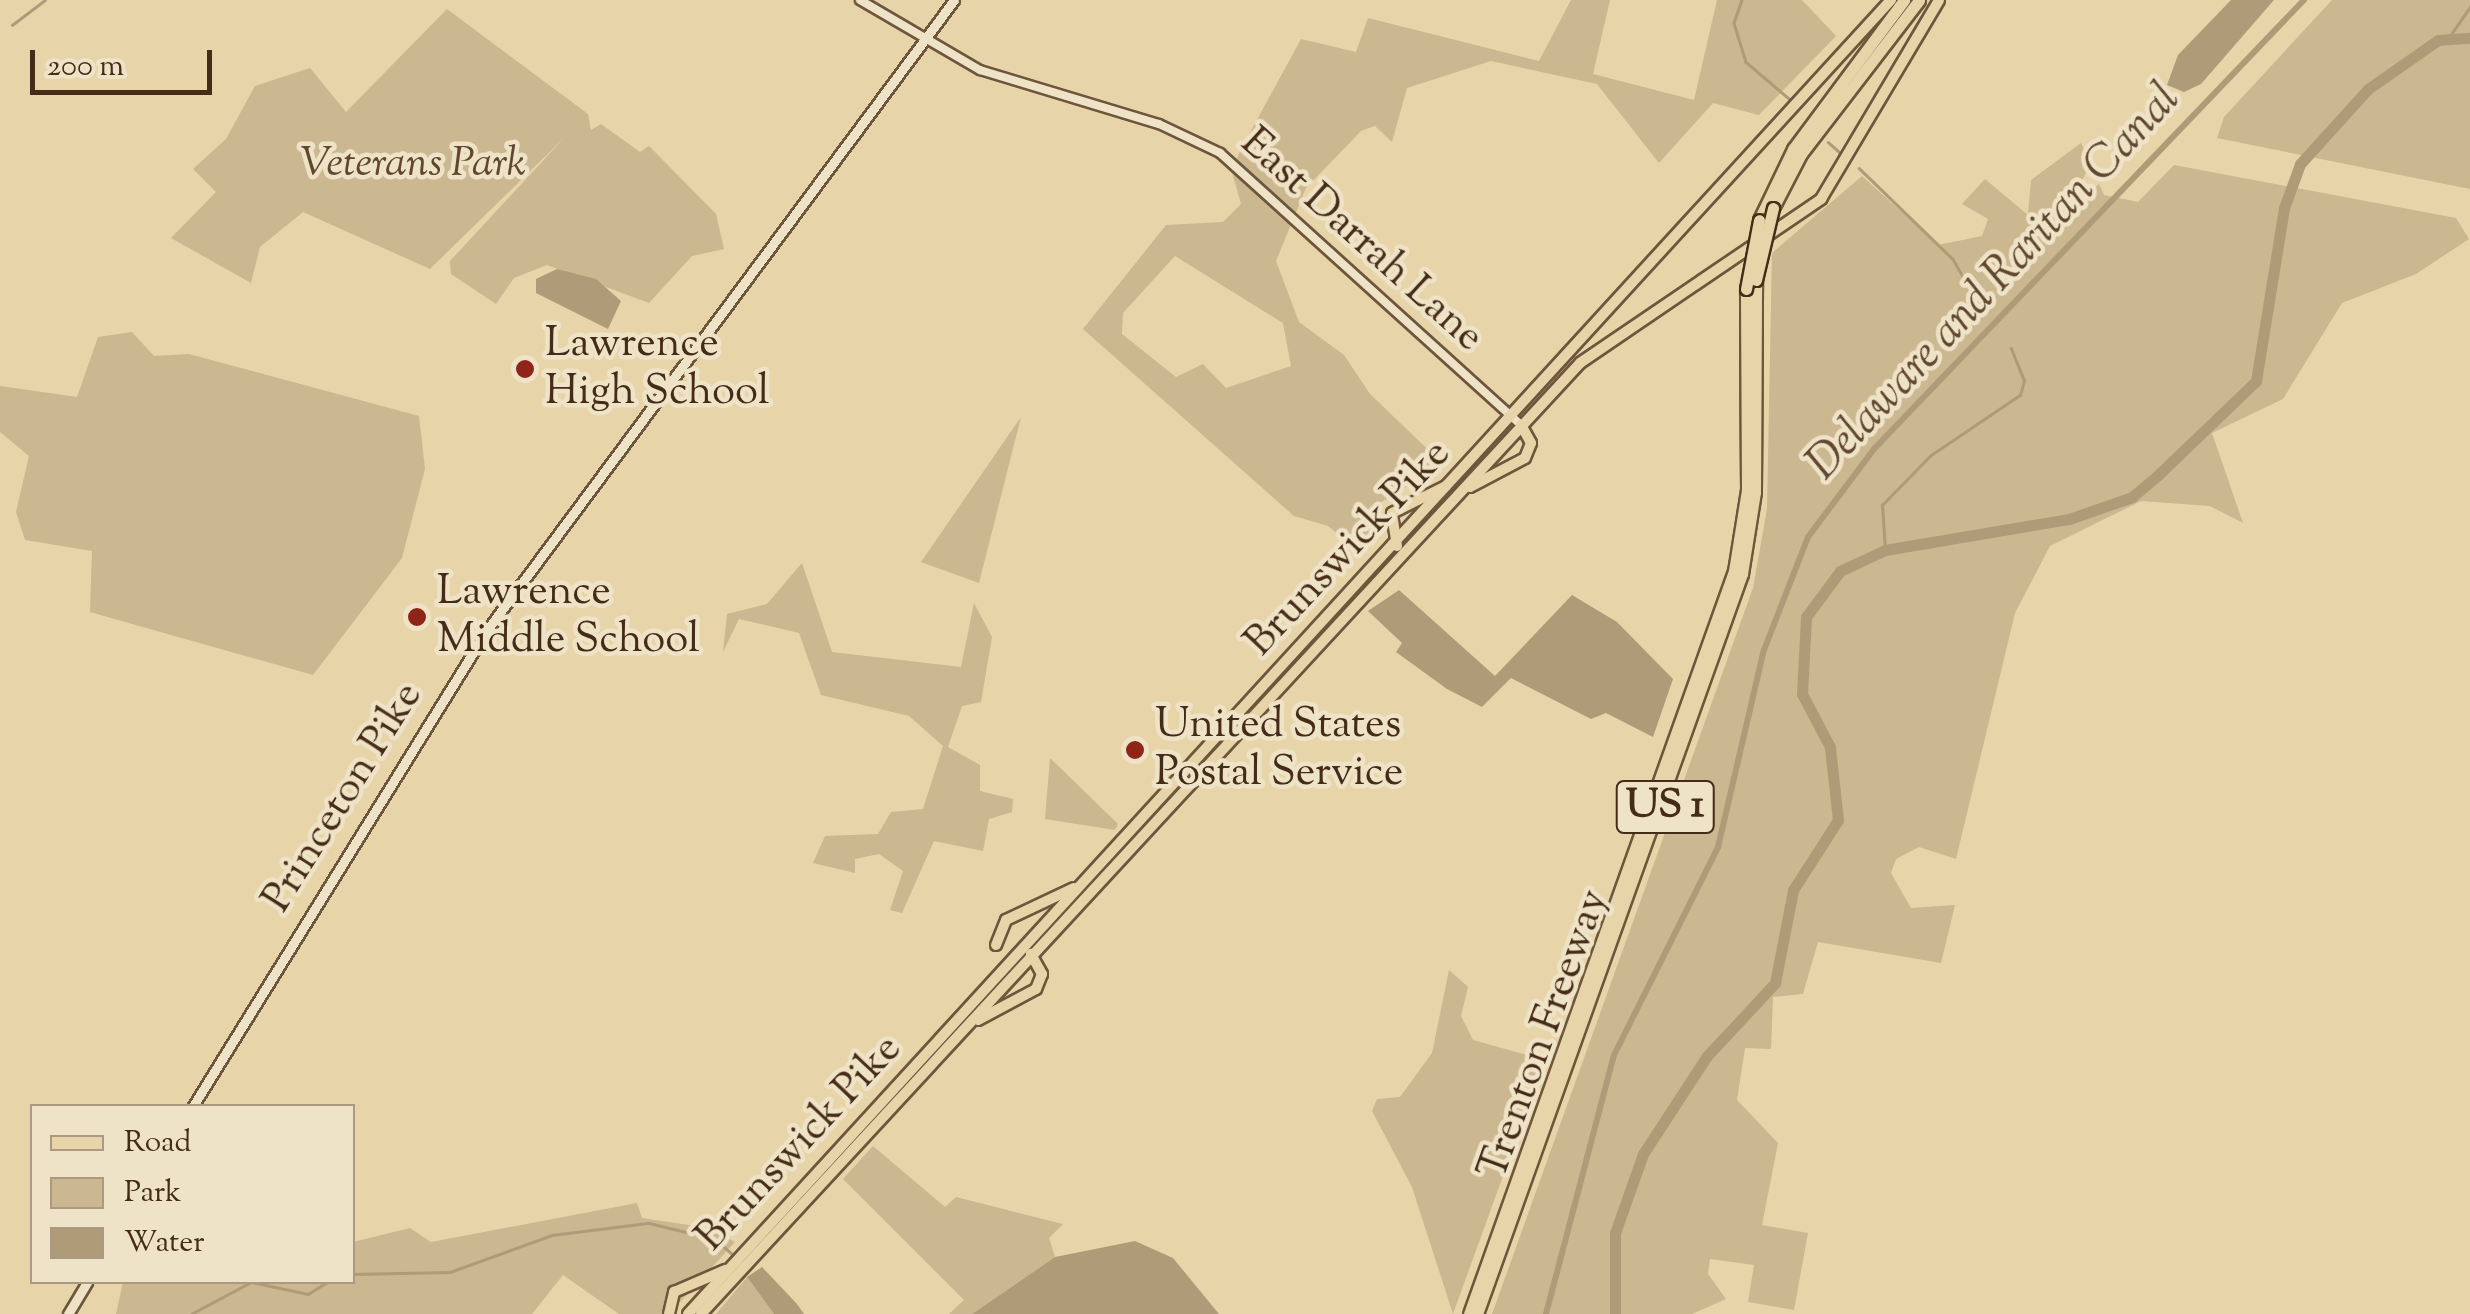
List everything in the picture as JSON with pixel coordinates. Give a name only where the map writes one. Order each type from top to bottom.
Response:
[{"type":"highway","name":"Trenton Freeway","points":[[1468,1314],[1734,571],[1747,490],[1746,289],[1758,220],[1802,135],[1904,0]]},
{"type":"highway","name":"Trenton Freeway","points":[[1478,1314],[1742,574],[1755,492],[1756,280],[1773,208],[1801,154],[1919,0]]},
{"type":"main road","name":"Princeton Pike","points":[[194,1104],[487,630],[954,0]]},
{"type":"main road","name":"Brunswick Pike","points":[[752,1251],[1098,869],[1449,502],[1787,104],[1890,0]]},
{"type":"main road","name":"Brunswick Pike","points":[[688,1314],[950,1043],[1405,547],[1470,466],[1618,332],[1822,199],[1939,0]]},
{"type":"main road","points":[[1449,502],[1526,458],[1531,443],[1517,422]]},
{"type":"main road","points":[[1405,547],[1392,513],[1470,466]]},
{"type":"main road","points":[[996,945],[1006,920],[1053,902],[1098,869]]},
{"type":"main road","points":[[950,1043],[1036,988],[1042,968],[1031,954]]},
{"type":"main road","name":"Brunswick Pike","points":[[701,1314],[736,1267]]},
{"type":"main road","points":[[670,1314],[674,1292],[736,1267]]},
{"type":"main road","points":[[68,1314],[86,1284]]},
{"type":"street","name":"East Darrah Lane","points":[[860,0],[980,70],[1159,124],[1220,153],[1517,422]]},
{"type":"green space","points":[[1571,0],[1610,0],[1593,74],[1694,100],[1717,0],[1802,0],[1836,36],[1759,115],[1713,103],[1659,163],[1597,84],[1491,61],[1407,88],[1392,142],[1375,126],[1361,131],[1306,188],[1276,261],[1299,322],[1344,355],[1370,394],[1443,464],[1380,503],[1364,555],[1328,526],[1294,516],[1083,329],[1166,225],[1223,222],[1241,204],[1232,172],[1301,39],[1356,52],[1368,18],[1539,61]],"holes":[[[1175,256],[1283,323],[1291,366],[1226,388],[1203,364],[1176,377],[1122,334],[1123,313]]]},
{"type":"green space","points":[[2332,0],[2470,0],[2470,189],[2217,138],[2224,117]]},
{"type":"green space","name":"Veterans Park","points":[[447,9],[588,114],[591,130],[601,124],[640,152],[649,146],[716,214],[724,249],[692,256],[649,303],[547,265],[514,278],[496,304],[451,274],[450,261],[564,138],[430,269],[303,212],[260,247],[251,283],[171,238],[216,192],[193,169],[226,139],[255,86],[310,68],[346,112]]},
{"type":"green space","points":[[2081,143],[2091,163],[2064,216],[2099,184],[2104,195],[2138,202],[2174,165],[2456,218],[2469,239],[2416,274],[2342,303],[2283,399],[2212,433],[2243,523],[2210,506],[2141,501],[2050,546],[2015,613],[1956,859],[1919,847],[1896,859],[1891,873],[1911,908],[1955,905],[1941,963],[1818,942],[1803,994],[1773,997],[1771,1049],[1745,1048],[1737,1100],[1778,1143],[1762,1225],[1808,1233],[1794,1310],[1748,1302],[1754,1265],[1710,1259],[1708,1274],[1726,1299],[1692,1314],[1492,1314],[1753,588],[1767,509],[1772,253],[1862,176],[1938,245],[1982,236],[1988,219],[1962,204],[1985,179],[2028,215],[2031,180]]},
{"type":"green space","points":[[132,332],[154,356],[189,354],[419,416],[425,469],[402,558],[313,675],[90,612],[92,551],[25,540],[16,512],[29,456],[0,432],[0,386],[77,397],[98,337]]},
{"type":"green space","points":[[1021,417],[979,583],[921,562]]},
{"type":"green space","points":[[802,563],[832,652],[961,667],[974,603],[992,637],[981,702],[962,706],[948,747],[980,765],[980,791],[1013,799],[1012,812],[989,819],[983,851],[934,841],[902,913],[890,910],[903,871],[879,854],[855,859],[855,873],[813,863],[825,836],[878,834],[891,812],[923,809],[943,746],[909,716],[821,695],[799,633],[739,619],[723,652],[727,614],[767,604]]},
{"type":"green space","points":[[1050,758],[1118,824],[1115,830],[1045,819]]},
{"type":"green space","points":[[1449,970],[1468,987],[1461,1016],[1473,1040],[1545,1060],[1453,1314],[1412,1187],[1372,1111],[1377,1099],[1400,1097],[1432,1053]]},
{"type":"green space","points":[[873,1146],[945,1207],[956,1197],[1063,1224],[1049,1238],[1055,1257],[972,1314],[949,1314],[964,1300],[843,1179]]},
{"type":"green space","points":[[637,1203],[642,1218],[709,1228],[735,1242],[669,1314],[619,1314],[563,1275],[532,1314],[116,1314],[123,1284],[355,1284],[355,1242],[410,1228],[431,1242]]},
{"type":"green space","points":[[747,1277],[774,1314],[716,1314]]},
{"type":"water","points":[[2231,0],[2274,0],[2201,84],[2184,92],[2167,85],[2178,55]]},
{"type":"water","points":[[557,269],[596,279],[621,301],[608,329],[536,293],[536,279]]},
{"type":"water","points":[[1399,590],[1495,676],[1572,595],[1617,622],[1673,679],[1653,737],[1606,713],[1591,719],[1511,678],[1482,707],[1447,689],[1396,652],[1402,643],[1368,611]]},
{"type":"water","points":[[1135,1241],[1173,1258],[1219,1314],[972,1314],[1055,1257]]},
{"type":"water","points":[[762,1267],[804,1314],[774,1314],[747,1277]]},
{"type":"waterway","points":[[12,25],[45,0]]},
{"type":"waterway","points":[[1742,0],[1734,23],[1746,62],[1792,101]]},
{"type":"waterway","name":"Delaware and Raritan Canal","points":[[1546,1314],[1614,1055],[1718,847],[1764,650],[1808,537],[1874,449],[2304,0]]},
{"type":"waterway","points":[[2447,40],[2470,7]]},
{"type":"waterway","points":[[1615,1314],[1615,1233],[1643,1154],[1707,1056],[1775,983],[1793,890],[1838,820],[1830,747],[1802,694],[1806,617],[1840,571],[1885,550],[2069,519],[2132,497],[2158,475],[2256,381],[2284,208],[2300,164],[2368,89],[2438,40],[2470,38]]},
{"type":"waterway","points":[[1828,142],[1842,154]]},
{"type":"waterway","points":[[1859,168],[1953,259],[1981,308]]},
{"type":"waterway","points":[[1885,550],[1882,505],[1931,455],[2020,395],[2024,381],[2011,349]]},
{"type":"waterway","points":[[355,1274],[450,1272],[552,1235],[649,1223],[715,1239],[736,1257]]},
{"type":"waterway","points":[[191,1314],[247,1284]]},
{"type":"waterway","points":[[260,1284],[308,1294],[324,1284]]},
{"type":"place","name":"Lawrence High School","points":[[525,369]]},
{"type":"place","name":"Lawrence Middle School","points":[[417,617]]},
{"type":"place","name":"United States Postal Service","points":[[1135,750]]}]
